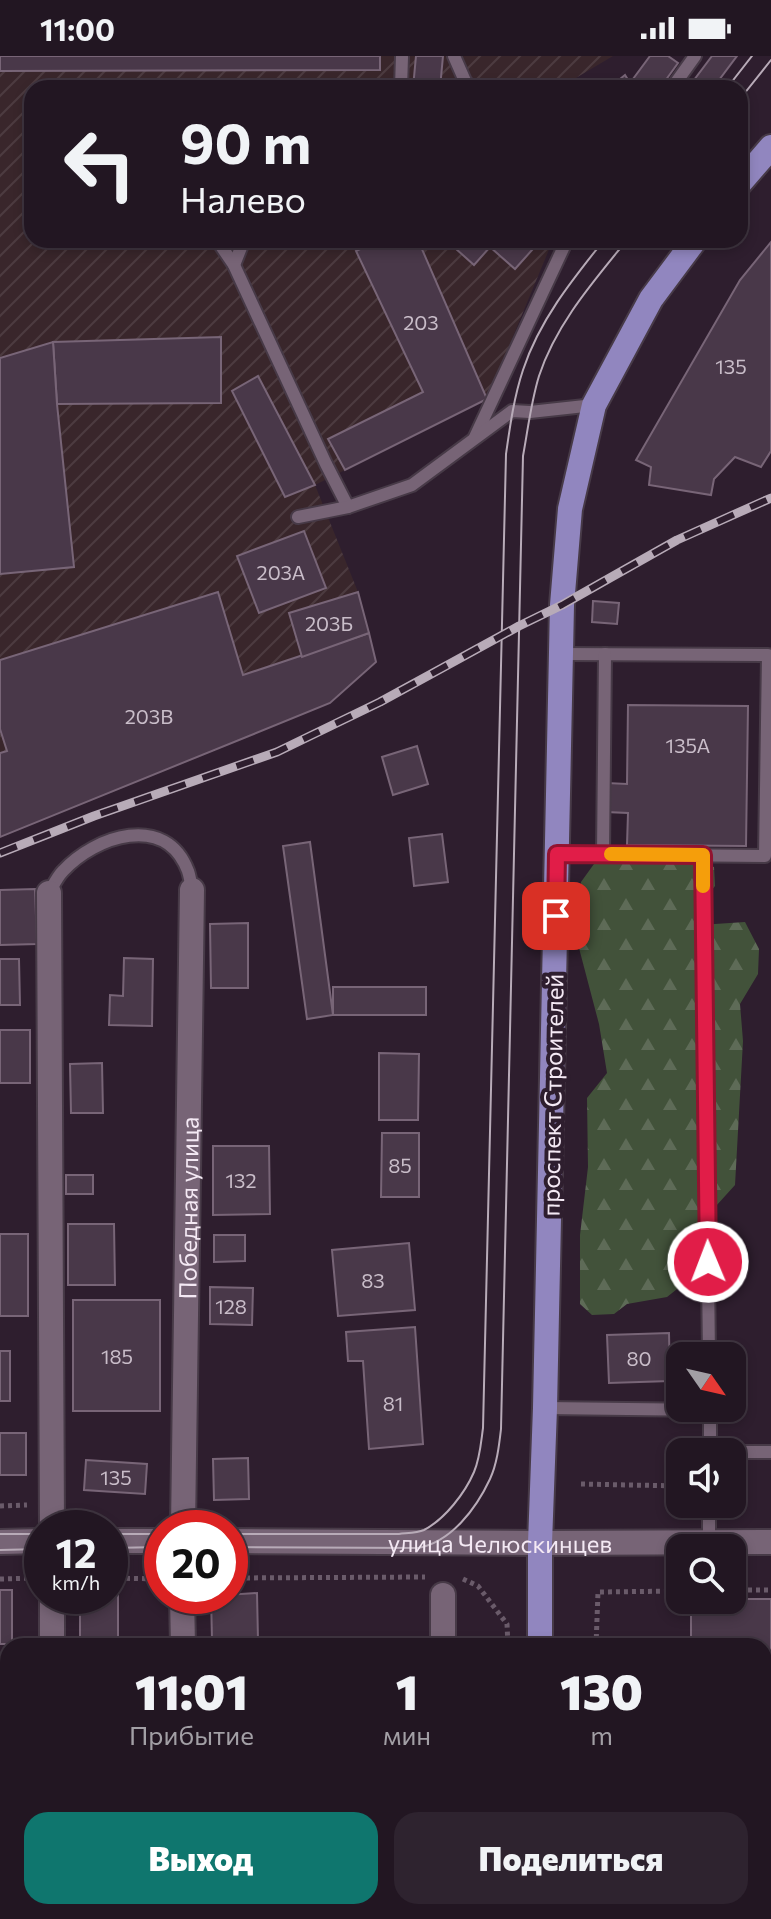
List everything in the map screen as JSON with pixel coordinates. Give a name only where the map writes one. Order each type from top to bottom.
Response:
[{"type":"main road","points":[[748,174],[771,147]]},
{"type":"main road","name":"проспект Строителей","points":[[540,1638],[565,550],[570,509],[594,405],[651,299],[689,248]]},
{"type":"street","name":"Победная улица","points":[[183,1510],[192,890]]},
{"type":"street","points":[[49,893],[52,1510]]},
{"type":"street","points":[[0,1542],[24,1541]]},
{"type":"street","name":"улица Челюскинцев","points":[[248,1541],[666,1543]]},
{"type":"street","name":"улица Челюскинцев","points":[[746,1542],[771,1542]]},
{"type":"street","points":[[441,1583],[443,1638]]},
{"type":"street","points":[[52,1614],[52,1638]]},
{"type":"street","points":[[182,1614],[183,1638]]},
{"type":"lane","points":[[401,80],[402,56]]},
{"type":"lane","points":[[454,56],[465,80]]},
{"type":"lane","points":[[678,80],[695,56]]},
{"type":"lane","points":[[222,248],[234,265],[348,507]]},
{"type":"lane","points":[[234,265],[241,248]]},
{"type":"lane","points":[[473,440],[563,248]]},
{"type":"lane","points":[[298,517],[348,507],[412,485],[512,411],[594,405]]},
{"type":"lane","points":[[557,854],[765,856],[768,655],[561,654]]},
{"type":"lane","points":[[603,854],[605,654]]},
{"type":"lane","points":[[49,893],[62,872],[85,852],[115,837],[144,834],[161,839],[176,852],[187,870],[192,890]]},
{"type":"lane","points":[[703,855],[709,1342]]},
{"type":"lane","points":[[545,1408],[666,1409]]},
{"type":"lane","points":[[746,1452],[771,1452]]},
{"type":"path","points":[[581,1484],[666,1486]]},
{"type":"path","points":[[0,1579],[24,1578]]},
{"type":"path","points":[[248,1578],[441,1583],[462,1579],[478,1586],[490,1599],[507,1624],[508,1638]]},
{"type":"path","points":[[746,1590],[771,1590]]},
{"type":"path","points":[[596,1638],[598,1592],[666,1591]]},
{"type":"shaded area","points":[[0,56],[613,56],[572,80],[24,80],[24,248],[550,248],[487,399],[315,485],[358,592],[376,662],[330,703],[0,837]]},
{"type":"green space","points":[[690,860],[714,867],[715,886],[698,908],[700,925],[745,922],[759,949],[758,974],[740,1004],[743,1041],[735,1185],[716,1206],[694,1241],[688,1267],[691,1278],[667,1297],[627,1304],[614,1314],[592,1315],[580,1304],[580,1235],[588,1167],[587,1098],[607,1073],[599,1024],[579,948],[581,882],[594,864]]},
{"type":"building","points":[[0,56],[380,56],[380,70],[0,71]]},
{"type":"building","points":[[416,56],[443,56],[441,80],[414,80]]},
{"type":"building","points":[[650,56],[668,56],[678,63],[666,80],[632,80]]},
{"type":"building","points":[[712,56],[737,56],[719,80],[694,80]]},
{"type":"building","points":[[771,242],[771,451],[761,467],[735,457],[714,479],[711,495],[649,485],[651,467],[636,460],[740,280]]},
{"type":"building","points":[[362,248],[421,248],[487,399],[345,470],[328,439],[423,392],[356,251]]},
{"type":"building","points":[[455,248],[489,248],[474,265]]},
{"type":"building","points":[[491,248],[534,248],[515,269]]},
{"type":"building","points":[[221,337],[221,403],[57,404],[53,342]]},
{"type":"building","points":[[53,342],[74,567],[0,574],[0,358]]},
{"type":"building","points":[[258,376],[315,485],[285,497],[232,391]]},
{"type":"building","points":[[304,531],[326,588],[259,613],[237,556]]},
{"type":"building","points":[[218,592],[243,675],[369,633],[376,662],[330,703],[0,837],[0,753],[7,751],[0,729],[0,660]]},
{"type":"building","points":[[358,592],[369,633],[302,657],[289,613]]},
{"type":"building","points":[[593,601],[619,603],[617,624],[592,622]]},
{"type":"building","points":[[628,705],[748,706],[746,846],[627,845],[628,813],[606,812],[607,783],[627,784]]},
{"type":"building","points":[[417,746],[428,784],[393,795],[382,757]]},
{"type":"building","points":[[442,834],[448,882],[414,886],[409,838]]},
{"type":"building","points":[[310,842],[333,1015],[307,1019],[283,846]]},
{"type":"building","points":[[35,889],[37,944],[0,945],[0,890]]},
{"type":"building","points":[[248,923],[248,988],[211,988],[210,924]]},
{"type":"building","points":[[124,958],[153,959],[152,1026],[109,1025],[110,995],[123,996]]},
{"type":"building","points":[[0,959],[19,959],[20,1005],[0,1005]]},
{"type":"building","points":[[333,987],[426,987],[426,1015],[333,1015]]},
{"type":"building","points":[[0,1030],[30,1030],[30,1083],[0,1083]]},
{"type":"building","points":[[379,1053],[419,1054],[418,1120],[379,1120]]},
{"type":"building","points":[[102,1063],[103,1113],[71,1113],[70,1064]]},
{"type":"building","points":[[382,1133],[419,1133],[419,1197],[381,1197]]},
{"type":"building","points":[[213,1146],[269,1146],[270,1214],[213,1215]]},
{"type":"building","points":[[66,1175],[93,1175],[93,1194],[66,1194]]},
{"type":"building","points":[[68,1224],[114,1224],[115,1285],[68,1285]]},
{"type":"building","points":[[0,1234],[28,1234],[28,1316],[0,1316]]},
{"type":"building","points":[[214,1235],[245,1235],[245,1261],[214,1262]]},
{"type":"building","points":[[409,1243],[415,1310],[338,1316],[332,1250]]},
{"type":"building","points":[[210,1287],[253,1288],[252,1325],[210,1324]]},
{"type":"building","points":[[73,1300],[160,1300],[160,1411],[73,1411]]},
{"type":"building","points":[[415,1327],[423,1444],[369,1449],[363,1361],[348,1361],[346,1332]]},
{"type":"building","points":[[669,1333],[669,1342],[666,1342],[666,1381],[609,1383],[607,1335]]},
{"type":"building","points":[[0,1351],[10,1351],[10,1401],[0,1401]]},
{"type":"building","points":[[0,1433],[26,1433],[26,1475],[0,1475]]},
{"type":"building","points":[[248,1458],[249,1499],[214,1500],[213,1459]]},
{"type":"building","points":[[86,1460],[147,1464],[145,1494],[84,1490]]},
{"type":"building","points":[[0,1590],[12,1590],[12,1638],[0,1638]]},
{"type":"building","points":[[257,1593],[258,1638],[212,1638],[211,1614],[248,1614],[248,1594]]},
{"type":"building","points":[[746,1599],[771,1599],[771,1638],[691,1638],[691,1614],[746,1614]]},
{"type":"building","points":[[80,1614],[118,1614],[118,1638],[80,1638]]},
{"type":"tram line","points":[[733,80],[752,56]]},
{"type":"tram line","points":[[748,89],[771,60]]},
{"type":"tram line","points":[[248,1534],[399,1534],[421,1531],[454,1505],[478,1461],[483,1428],[506,454],[517,391],[530,352],[558,302],[598,248]]},
{"type":"tram line","points":[[248,1547],[418,1548],[430,1545],[452,1531],[470,1512],[494,1467],[501,1429],[523,456],[534,396],[546,357],[565,321],[620,248]]},
{"type":"tram line","points":[[0,1534],[24,1534]]},
{"type":"tram line","points":[[128,1534],[144,1534]]},
{"type":"tram line","points":[[128,1548],[144,1547]]},
{"type":"tram line","points":[[0,1550],[24,1549]]},
{"type":"railway","points":[[0,853],[94,816],[277,752],[380,702],[677,540],[771,498]]},
{"type":"slow traffic","points":[[611,854],[703,855],[703,886]]},
{"type":"route","points":[[556,916],[557,854],[703,855],[708,1262]]}]
